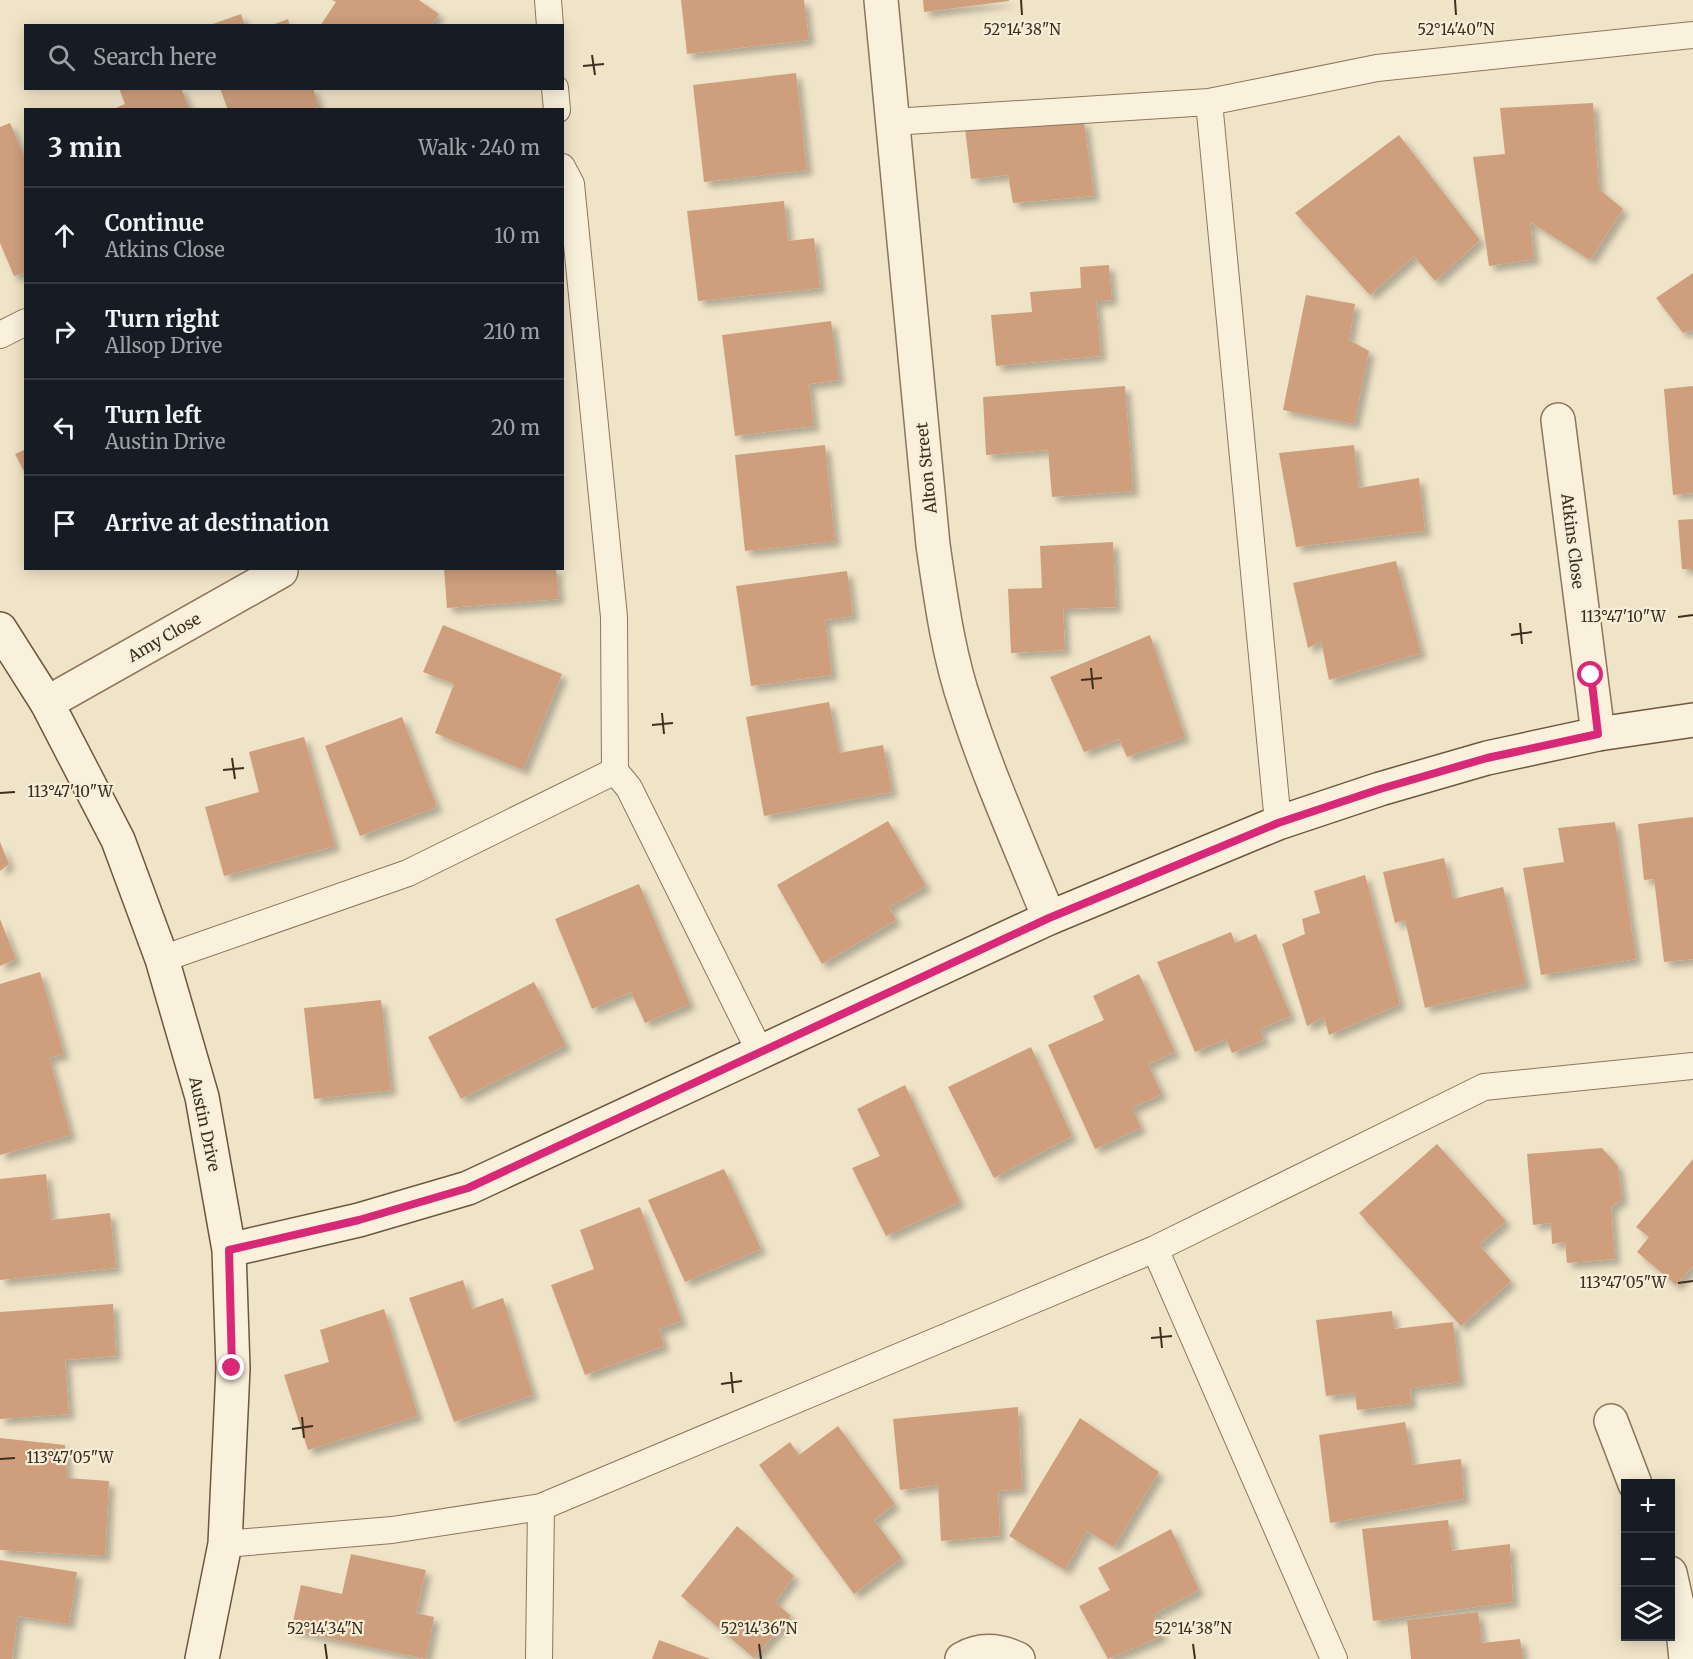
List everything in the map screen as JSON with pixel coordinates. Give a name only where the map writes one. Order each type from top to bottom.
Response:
[{"type":"street","name":"Alton Street","points":[[881,0],[933,545],[948,636],[965,705],[1049,918]]},
{"type":"street","name":"Atkins Close","points":[[1558,420],[1598,734]]},
{"type":"street","name":"Amy Close","points":[[47,703],[281,571]]},
{"type":"street","name":"Austin Drive","points":[[0,629],[47,703],[118,840],[162,959],[202,1097],[229,1250],[232,1368],[225,1544],[202,1659]]},
{"type":"street","points":[[229,1250],[359,1220],[468,1188],[1049,918],[1278,823],[1380,789],[1487,758],[1598,734],[1693,720]]},
{"type":"street","points":[[1611,1421],[1633,1479]]},
{"type":"street","points":[[1674,1587],[1683,1630],[1686,1659]]},
{"type":"street","points":[[962,1659],[988,1650],[1018,1659]]},
{"type":"lane","points":[[548,0],[550,24]]},
{"type":"lane","points":[[892,122],[1209,102],[1377,69],[1693,35]]},
{"type":"lane","points":[[555,90],[557,108]]},
{"type":"lane","points":[[1209,102],[1278,823]]},
{"type":"lane","points":[[564,171],[571,184],[615,617],[615,771],[629,788],[760,1052]]},
{"type":"lane","points":[[0,335],[24,323]]},
{"type":"lane","points":[[162,959],[408,873],[615,771]]},
{"type":"lane","points":[[225,1544],[392,1530],[541,1507],[1155,1249],[1484,1087],[1693,1066]]},
{"type":"lane","points":[[1155,1249],[1334,1659]]},
{"type":"lane","points":[[539,1659],[541,1507]]},
{"type":"building","points":[[332,0],[419,0],[439,14],[432,24],[321,24],[336,2]]},
{"type":"building","points":[[681,0],[804,0],[809,40],[687,54]]},
{"type":"building","points":[[923,0],[1009,0],[1009,1],[924,12]]},
{"type":"building","points":[[241,14],[244,24],[213,24]]},
{"type":"building","points":[[288,19],[289,24],[275,24]]},
{"type":"building","points":[[796,73],[807,170],[704,182],[693,85]]},
{"type":"building","points":[[120,90],[182,90],[189,108],[116,108],[125,104]]},
{"type":"building","points":[[221,90],[314,90],[319,106],[314,108],[227,108]]},
{"type":"building","points":[[1593,103],[1599,189],[1623,209],[1590,260],[1530,222],[1534,259],[1489,266],[1473,157],[1505,154],[1500,108]]},
{"type":"building","points":[[1084,121],[1094,196],[1013,203],[1008,175],[971,179],[965,128]]},
{"type":"building","points":[[10,123],[24,155],[24,273],[14,276],[0,243],[0,127]]},
{"type":"building","points":[[1399,135],[1480,240],[1435,281],[1414,256],[1370,295],[1295,213]]},
{"type":"building","points":[[784,201],[788,241],[814,238],[820,288],[698,301],[687,211]]},
{"type":"building","points":[[1109,265],[1112,300],[1096,301],[1101,356],[996,366],[991,315],[1032,312],[1030,292],[1081,288],[1080,267]]},
{"type":"building","points":[[1693,273],[1693,330],[1683,333],[1656,298]]},
{"type":"building","points":[[1306,295],[1355,304],[1349,340],[1369,351],[1354,424],[1283,410]]},
{"type":"building","points":[[831,321],[839,380],[809,384],[814,426],[735,436],[722,335]]},
{"type":"building","points":[[1125,386],[1133,491],[1052,497],[1048,450],[986,455],[983,397]]},
{"type":"building","points":[[1693,386],[1693,493],[1673,495],[1664,389]]},
{"type":"building","points":[[825,445],[835,541],[745,551],[735,455]]},
{"type":"building","points":[[1354,445],[1359,488],[1419,478],[1425,531],[1296,547],[1279,453]]},
{"type":"building","points":[[24,450],[24,471],[15,454]]},
{"type":"building","points":[[1693,519],[1693,569],[1682,569],[1678,520]]},
{"type":"building","points":[[1113,542],[1116,607],[1063,609],[1065,650],[1011,653],[1008,589],[1042,588],[1040,546]]},
{"type":"building","points":[[1396,561],[1421,653],[1329,680],[1321,641],[1308,648],[1293,583]]},
{"type":"building","points":[[444,570],[556,570],[559,599],[447,608]]},
{"type":"building","points":[[847,571],[853,616],[825,620],[832,675],[751,686],[736,586]]},
{"type":"building","points":[[443,625],[562,674],[523,770],[435,733],[454,684],[423,672]]},
{"type":"building","points":[[1150,635],[1185,737],[1127,757],[1119,739],[1084,752],[1050,677]]},
{"type":"building","points":[[829,702],[839,753],[883,745],[892,792],[764,816],[746,717]]},
{"type":"building","points":[[402,717],[437,807],[360,836],[325,746]]},
{"type":"building","points":[[304,737],[335,846],[224,876],[205,807],[259,792],[249,752]]},
{"type":"building","points":[[1693,817],[1693,959],[1664,962],[1654,879],[1644,880],[1638,824]]},
{"type":"building","points":[[888,821],[926,886],[889,907],[896,920],[822,964],[777,885]]},
{"type":"building","points":[[1615,822],[1636,959],[1541,975],[1523,868],[1564,862],[1558,828]]},
{"type":"building","points":[[0,842],[9,864],[0,871]]},
{"type":"building","points":[[1444,858],[1453,899],[1503,887],[1526,984],[1425,1008],[1405,920],[1395,923],[1383,872]]},
{"type":"building","points":[[1365,875],[1400,1004],[1329,1035],[1324,1017],[1307,1026],[1282,944],[1305,934],[1302,919],[1320,913],[1314,891]]},
{"type":"building","points":[[639,884],[690,1004],[645,1023],[631,992],[592,1009],[555,919]]},
{"type":"building","points":[[0,919],[16,959],[0,966]]},
{"type":"building","points":[[1231,932],[1235,943],[1256,934],[1291,1016],[1260,1029],[1264,1040],[1232,1053],[1226,1039],[1195,1052],[1157,962]]},
{"type":"building","points":[[40,972],[64,1054],[49,1058],[71,1135],[0,1155],[0,984]]},
{"type":"building","points":[[1139,974],[1175,1052],[1148,1064],[1162,1094],[1132,1108],[1141,1128],[1095,1149],[1048,1045],[1104,1020],[1093,996]]},
{"type":"building","points":[[534,982],[566,1045],[461,1099],[428,1037]]},
{"type":"building","points":[[381,1000],[391,1090],[314,1099],[304,1008]]},
{"type":"building","points":[[1031,1047],[1072,1136],[994,1178],[948,1087]]},
{"type":"building","points":[[905,1085],[960,1202],[886,1236],[852,1168],[880,1156],[857,1109]]},
{"type":"building","points":[[1437,1144],[1506,1221],[1479,1245],[1511,1281],[1461,1326],[1359,1213]]},
{"type":"building","points":[[1602,1148],[1618,1166],[1622,1199],[1611,1207],[1615,1259],[1567,1263],[1565,1242],[1552,1244],[1551,1223],[1533,1225],[1527,1154]]},
{"type":"building","points":[[1693,1159],[1693,1266],[1676,1285],[1637,1252],[1649,1237],[1636,1227]]},
{"type":"building","points":[[724,1169],[761,1249],[685,1282],[648,1200]]},
{"type":"building","points":[[46,1174],[51,1220],[110,1213],[116,1268],[0,1280],[0,1179]]},
{"type":"building","points":[[640,1207],[682,1321],[659,1329],[664,1346],[585,1375],[551,1285],[594,1269],[580,1230]]},
{"type":"building","points":[[463,1280],[472,1309],[503,1298],[533,1395],[454,1422],[409,1298]]},
{"type":"building","points":[[113,1304],[116,1356],[65,1360],[69,1414],[0,1419],[0,1312]]},
{"type":"building","points":[[384,1309],[418,1416],[308,1450],[284,1375],[329,1362],[320,1330]]},
{"type":"building","points":[[1392,1311],[1394,1329],[1453,1322],[1460,1382],[1410,1388],[1411,1404],[1357,1410],[1355,1393],[1326,1396],[1316,1320]]},
{"type":"building","points":[[1018,1407],[1022,1489],[998,1491],[1000,1536],[941,1541],[938,1485],[900,1490],[893,1419]]},
{"type":"building","points":[[1080,1418],[1159,1472],[1114,1547],[1087,1531],[1065,1570],[1009,1536]]},
{"type":"building","points":[[1405,1422],[1413,1465],[1461,1459],[1464,1499],[1330,1523],[1319,1435]]},
{"type":"building","points":[[838,1426],[895,1504],[874,1520],[902,1558],[854,1594],[759,1465],[790,1442],[799,1455]]},
{"type":"building","points":[[0,1438],[65,1445],[67,1478],[109,1481],[105,1556],[0,1550]]},
{"type":"building","points":[[1448,1520],[1452,1551],[1510,1544],[1513,1602],[1373,1621],[1362,1529]]},
{"type":"building","points":[[737,1526],[794,1576],[775,1602],[791,1616],[754,1658],[681,1596]]},
{"type":"building","points":[[1171,1529],[1199,1590],[1154,1614],[1162,1636],[1108,1659],[1079,1606],[1110,1590],[1098,1568]]},
{"type":"building","points":[[351,1554],[426,1570],[416,1613],[434,1617],[426,1659],[291,1630],[301,1585],[342,1594]]},
{"type":"building","points":[[0,1560],[77,1572],[69,1624],[18,1616],[12,1659],[0,1659]]},
{"type":"building","points":[[1478,1612],[1482,1643],[1520,1639],[1523,1659],[1411,1659],[1407,1620]]},
{"type":"building","points":[[659,1640],[710,1659],[652,1659]]},
{"type":"route","points":[[232,1368],[229,1250],[359,1220],[468,1188],[1049,918],[1278,823],[1380,789],[1487,758],[1598,734],[1591,675]]}]
